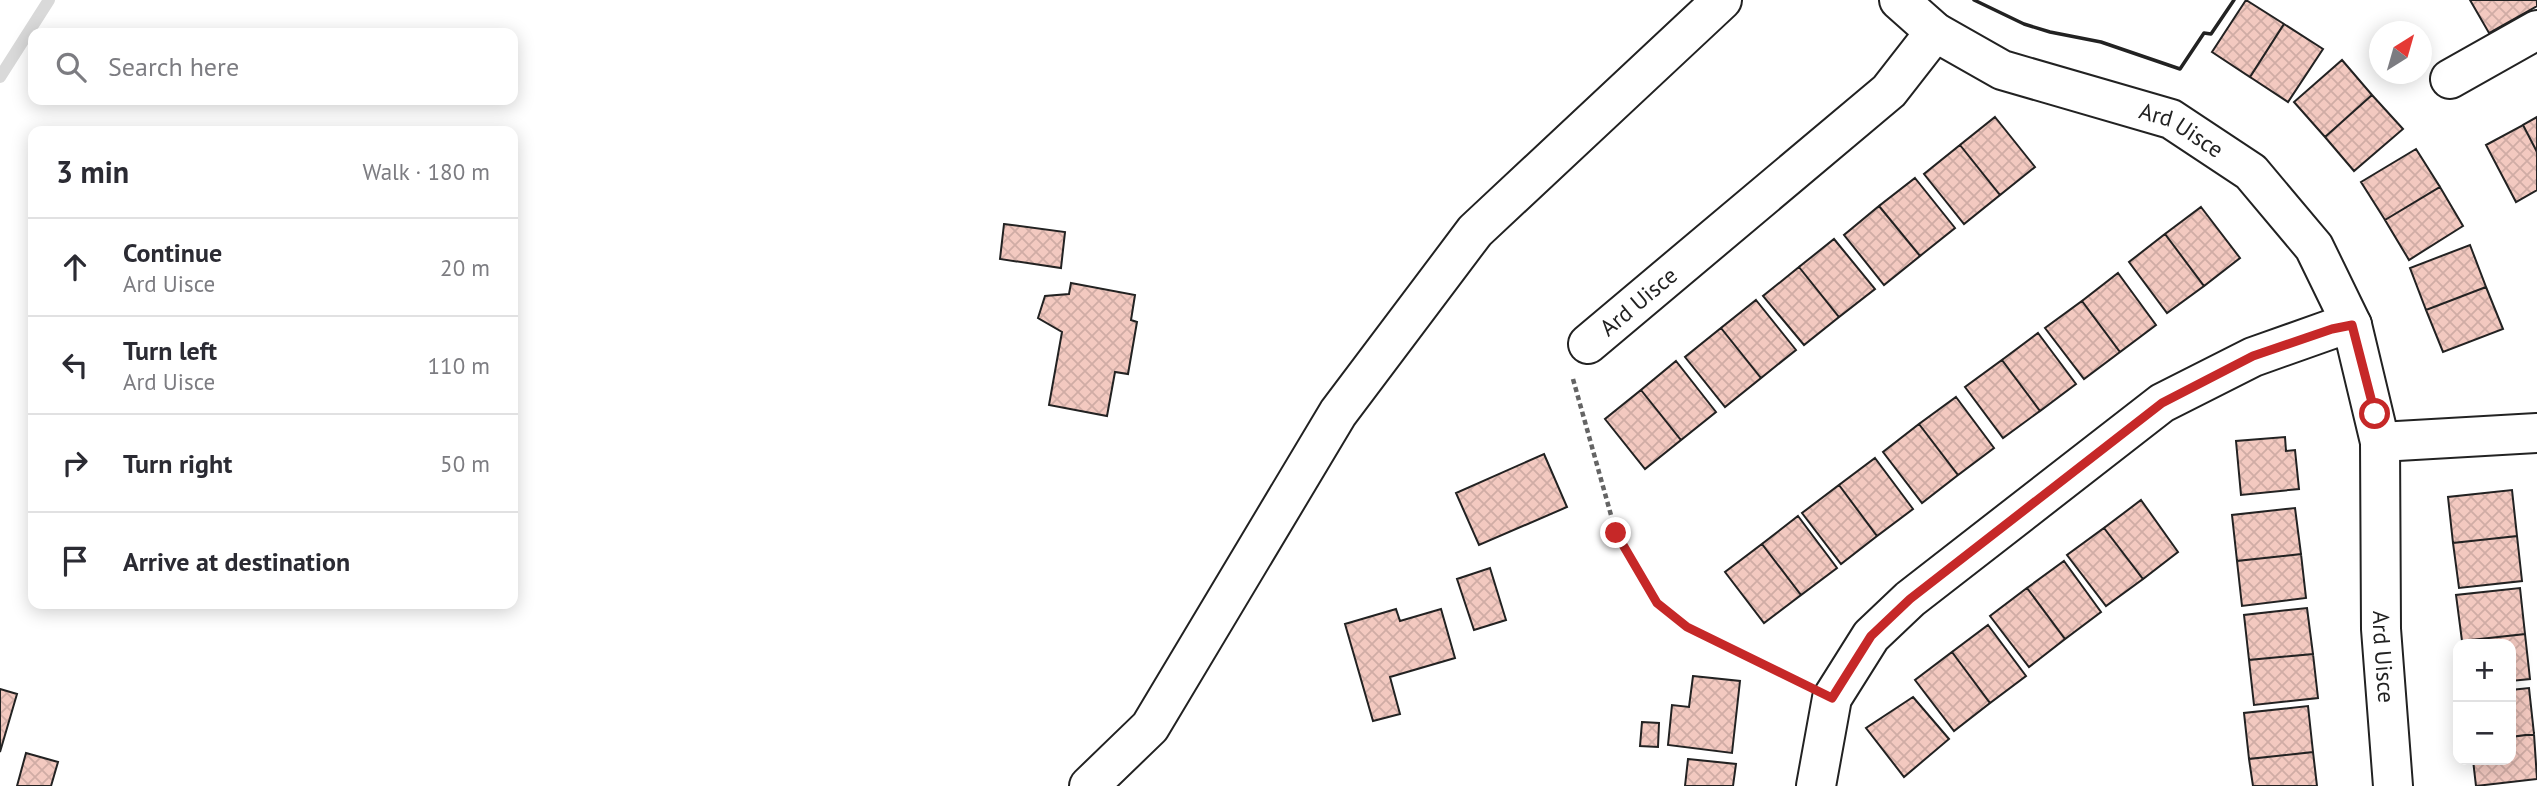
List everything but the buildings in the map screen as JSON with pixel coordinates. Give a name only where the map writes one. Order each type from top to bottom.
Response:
[{"type":"street","points":[[1089,786],[1150,727],[1338,413],[1475,232],[1722,0]]},
{"type":"street","name":"Ard Uisce","points":[[1899,0],[1935,32],[2002,69],[2171,119],[2251,172],[2314,247],[2352,325],[2380,442],[2381,629],[2393,786]]},
{"type":"street","points":[[2450,79],[2537,30]]},
{"type":"street","name":"Ard Uisce","points":[[1588,344],[1889,91],[1935,32]]},
{"type":"street","points":[[1816,786],[1832,698],[1871,636],[1910,599],[2162,403],[2253,356],[2332,329],[2352,325]]},
{"type":"street","points":[[2380,442],[2537,433]]},
{"type":"path","points":[[1588,344],[1572,377],[1616,533],[1657,603],[1687,627],[1832,698]]},
{"type":"waterway","points":[[31,28],[49,0]]},
{"type":"waterway","points":[[0,77],[28,33]]},
{"type":"wall","points":[[1974,0],[2024,24],[2101,42],[2180,69],[2204,33],[2211,34],[2234,0]]},
{"type":"route","points":[[1616,533],[1657,603],[1687,627],[1832,698],[1871,636],[1910,599],[2162,403],[2253,356],[2332,329],[2352,325],[2375,414]]}]
